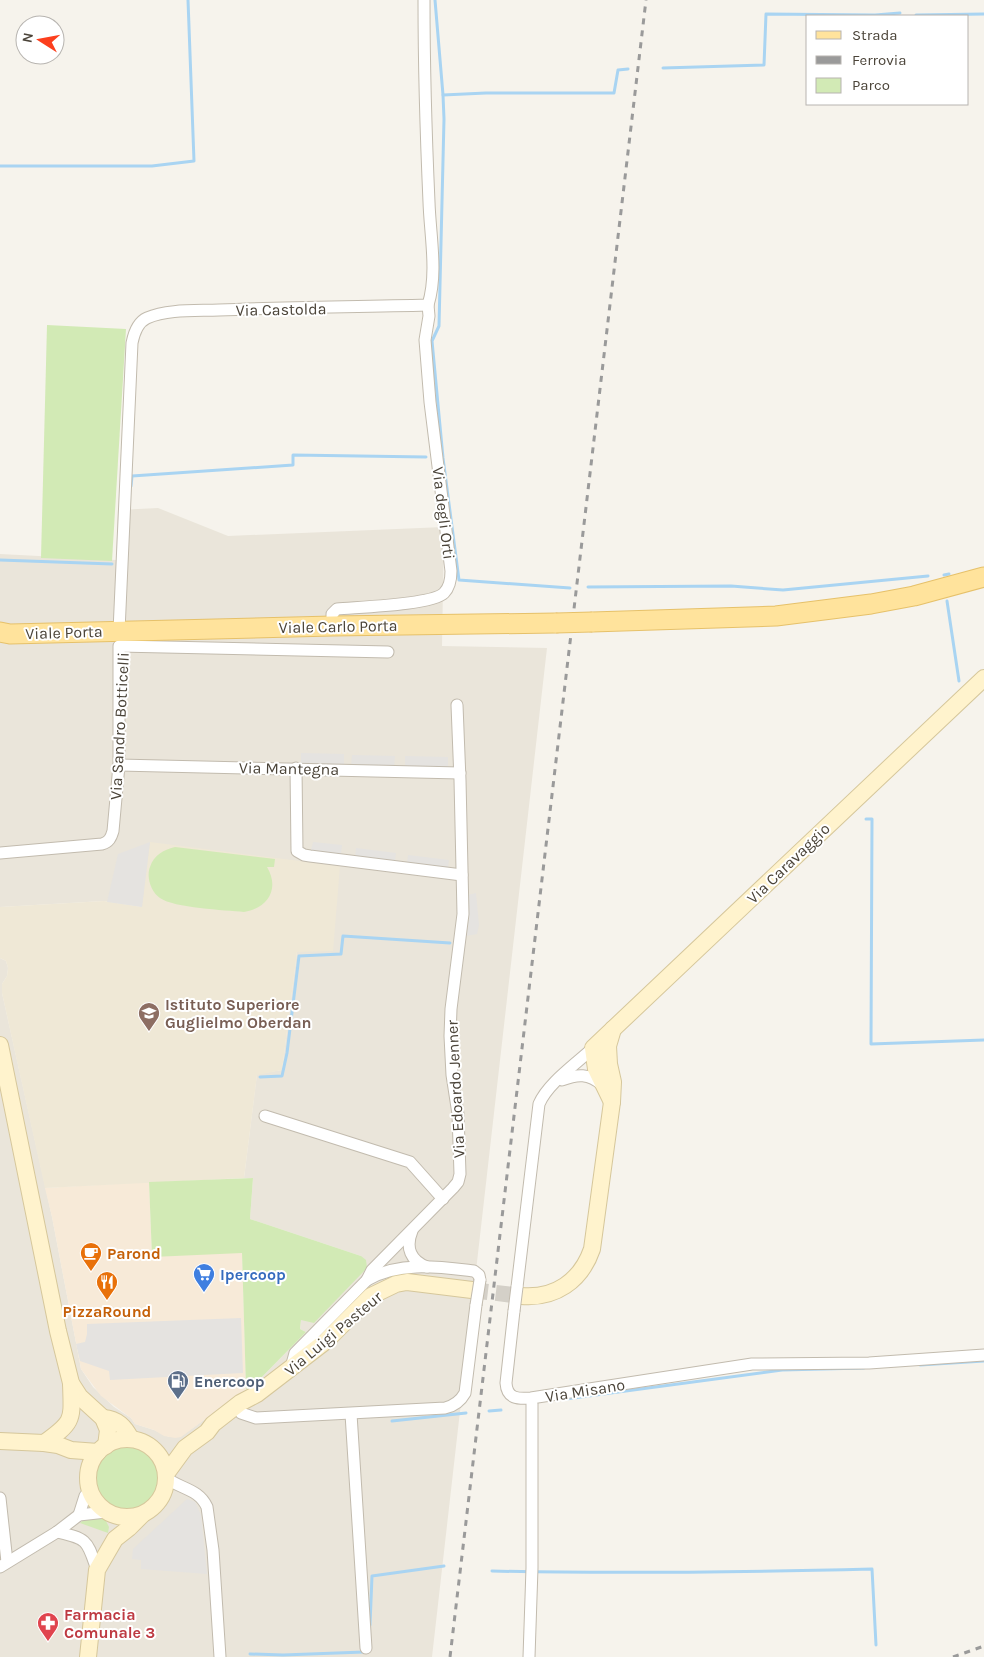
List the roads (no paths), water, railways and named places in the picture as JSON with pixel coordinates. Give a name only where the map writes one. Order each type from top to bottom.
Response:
[{"type":"main road","name":"Viale Carlo Porta","points":[[119,631],[556,623],[776,616],[871,604],[914,596],[984,577]]},
{"type":"main road","name":"Viale Porta","points":[[3,634],[119,631]]},
{"type":"street","points":[[424,0],[429,202],[433,272],[432,293],[428,305]]},
{"type":"street","name":"Via degli Orti","points":[[332,626],[332,614],[338,609],[430,600],[444,594],[448,587],[452,571],[430,402],[425,340],[429,316],[428,305]]},
{"type":"street","name":"Via Castolda","points":[[119,631],[132,343],[136,328],[145,319],[157,314],[175,312],[428,305]]},
{"type":"street","name":"Via Sandro Botticelli","points":[[0,853],[107,843],[111,838],[119,765],[119,646],[388,652]]},
{"type":"street","name":"Via Caravaggio","points":[[593,1048],[984,678]]},
{"type":"street","name":"Via Edoardo Jenner","points":[[368,1280],[372,1270],[458,1182],[460,1174],[458,1114],[452,1075],[450,1036],[451,1009],[462,914],[457,706]]},
{"type":"street","name":"Via Mantegna","points":[[119,765],[460,773]]},
{"type":"street","points":[[296,768],[297,851],[310,856],[462,875]]},
{"type":"street","points":[[519,1291],[546,1295],[565,1287],[579,1274],[589,1258],[594,1241],[612,1102],[613,1082],[608,1046],[613,1030]]},
{"type":"street","points":[[0,1045],[58,1331],[71,1383],[72,1417],[62,1431],[44,1443]]},
{"type":"street","points":[[593,1048],[605,1057],[609,1064]]},
{"type":"street","points":[[593,1048],[596,1069],[612,1102]]},
{"type":"street","name":"Via Misano","points":[[593,1048],[543,1095],[539,1104],[519,1291],[514,1311],[506,1383],[510,1395],[518,1399],[531,1398],[752,1364],[869,1363],[984,1355]]},
{"type":"street","points":[[558,1081],[580,1075],[589,1076],[603,1086]]},
{"type":"street","points":[[266,1116],[410,1162],[443,1199]]},
{"type":"street","points":[[412,1231],[409,1238],[410,1253],[420,1264],[427,1267]]},
{"type":"street","points":[[241,1413],[256,1418],[351,1414],[445,1408],[457,1403],[465,1393],[479,1275],[474,1272],[427,1267],[403,1268],[378,1274],[368,1280],[296,1353],[292,1368]]},
{"type":"street","name":"Via Luigi Pasteur","points":[[166,1476],[185,1448],[207,1432],[215,1422],[292,1368],[340,1329],[371,1296],[396,1284],[407,1282],[476,1292]]},
{"type":"street","points":[[71,1383],[80,1397],[103,1418],[108,1430],[102,1449]]},
{"type":"street","name":"Via Luigi Pasteur","points":[[207,1432],[216,1431],[241,1413],[255,1401],[257,1394]]},
{"type":"street","points":[[529,1657],[532,1572],[532,1404]]},
{"type":"street","points":[[351,1414],[366,1648]]},
{"type":"street","points":[[103,1418],[112,1419],[126,1428],[131,1439]]},
{"type":"street","points":[[97,1570],[115,1539],[157,1504],[165,1488],[166,1476],[160,1458],[155,1451],[144,1443],[131,1439],[114,1442],[102,1449],[93,1458],[88,1474],[90,1491],[99,1506],[111,1514],[124,1518],[142,1515]]},
{"type":"street","points":[[0,1441],[44,1443],[58,1445],[71,1450],[102,1449]]},
{"type":"street","points":[[155,1451],[185,1448]]},
{"type":"street","points":[[71,1450],[88,1474]]},
{"type":"street","points":[[166,1476],[173,1483],[192,1490],[204,1501],[207,1507],[213,1550],[220,1657]]},
{"type":"street","points":[[0,1498],[4,1564],[57,1532],[79,1515],[85,1496],[90,1491]]},
{"type":"street","points":[[79,1515],[111,1514]]},
{"type":"street","points":[[111,1514],[115,1539]]},
{"type":"street","points":[[57,1532],[77,1537],[85,1542],[90,1547],[97,1570],[88,1657]]},
{"type":"waterway","points":[[0,166],[152,166],[194,161],[188,0]]},
{"type":"waterway","points":[[435,0],[444,119],[439,326],[432,341],[443,458],[459,580],[570,588]]},
{"type":"waterway","points":[[663,68],[764,65],[766,14],[875,15],[900,13]]},
{"type":"waterway","points":[[916,15],[984,14]]},
{"type":"waterway","points":[[443,95],[614,93],[618,70],[628,69]]},
{"type":"waterway","points":[[131,486],[132,476],[293,465],[293,455],[426,457]]},
{"type":"waterway","points":[[0,560],[112,564]]},
{"type":"waterway","points":[[944,575],[949,574]]},
{"type":"waterway","points":[[588,587],[731,586],[783,590],[928,576]]},
{"type":"waterway","points":[[947,601],[959,681]]},
{"type":"waterway","points":[[866,819],[872,819],[871,1044],[984,1040]]},
{"type":"waterway","points":[[260,1077],[282,1076],[287,1053],[299,956],[341,954],[343,936],[450,943]]},
{"type":"waterway","points":[[920,1365],[984,1361]]},
{"type":"waterway","points":[[566,1399],[782,1370],[864,1368]]},
{"type":"waterway","points":[[489,1411],[501,1410]]},
{"type":"waterway","points":[[392,1421],[466,1413]]},
{"type":"waterway","points":[[370,1625],[372,1576],[444,1566]]},
{"type":"waterway","points":[[492,1571],[682,1572],[872,1569],[876,1645]]},
{"type":"waterway","points":[[250,1654],[283,1655],[364,1652]]},
{"type":"tunnel","points":[[472,1290],[521,1296]]},
{"type":"railway","points":[[450,1657],[646,0]]},
{"type":"railway","points":[[953,1657],[984,1646]]},
{"type":"place","name":"Istituto Superiore Guglielmo Oberdan","points":[[149,1032]]},
{"type":"place","name":"Parond","points":[[91,1272]]},
{"type":"place","name":"Ipercoop","points":[[204,1293]]},
{"type":"place","name":"PizzaRound","points":[[107,1301]]},
{"type":"place","name":"Enercoop","points":[[178,1400]]},
{"type":"place","name":"Farmacia Comunale 3","points":[[48,1642]]}]
